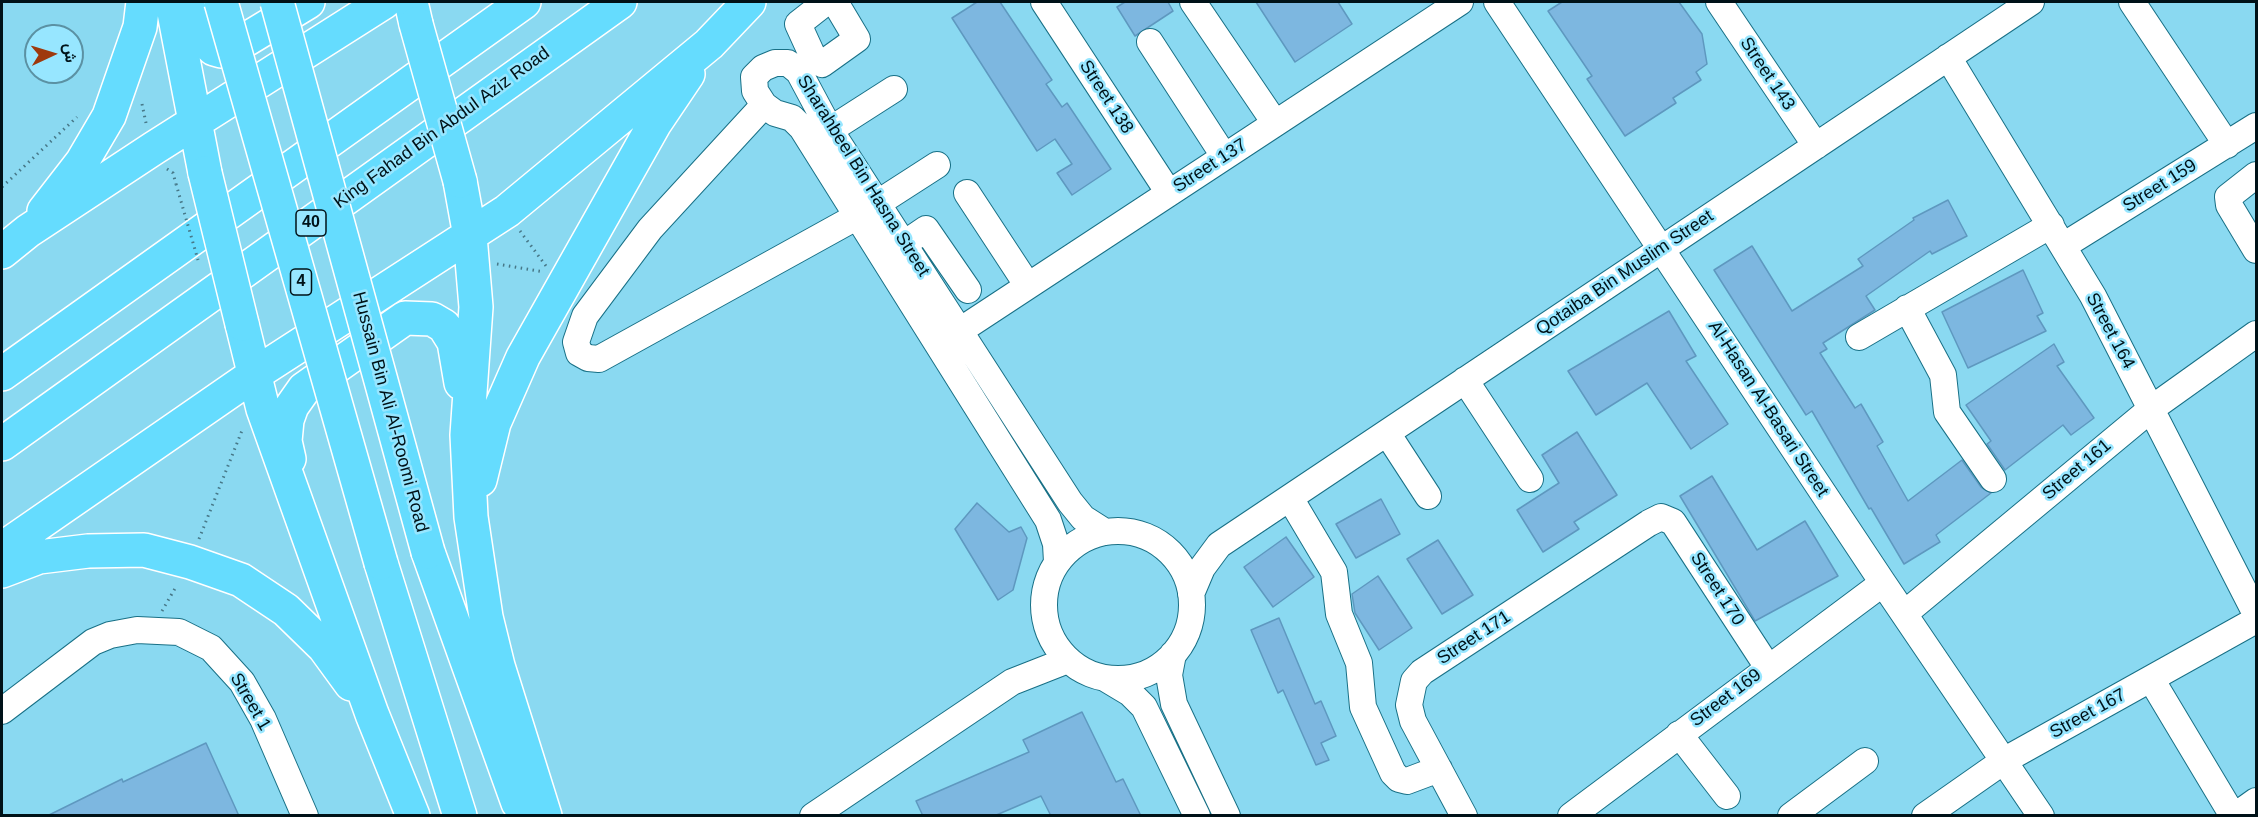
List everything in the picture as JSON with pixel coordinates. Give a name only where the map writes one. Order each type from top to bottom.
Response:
[{"type":"highway","points":[[28,231],[82,162],[109,116],[140,27],[143,2]]},
{"type":"highway","points":[[172,2],[206,173],[263,409],[300,507],[372,714],[414,816]]},
{"type":"highway","points":[[187,2],[193,22],[202,38],[214,49],[221,51],[229,50],[308,2]]},
{"type":"highway","name":"4","points":[[222,2],[381,563],[460,816]]},
{"type":"highway","name":"Hussain Bin Ali Al-Roomi Road","points":[[277,2],[429,552],[493,737],[524,816]]},
{"type":"highway","points":[[2,252],[28,231],[196,121],[384,2]]},
{"type":"highway","points":[[2,374],[524,2]]},
{"type":"highway","name":"King Fahad Bin Abdul Aziz Road","points":[[2,444],[620,2]]},
{"type":"highway","points":[[2,549],[255,374],[507,212],[709,44],[749,2]]},
{"type":"highway","points":[[413,13],[460,181],[470,236],[476,327],[468,420],[467,474],[486,617],[495,656],[544,816]]},
{"type":"highway","points":[[471,516],[494,423],[523,357],[655,123],[709,44]]},
{"type":"highway","points":[[300,507],[285,441],[292,406],[304,389],[405,318],[432,319],[444,326],[454,342],[468,420]]},
{"type":"highway","points":[[2,571],[39,557],[88,551],[144,550],[190,562],[241,580],[286,610],[324,647],[372,714]]},
{"type":"street","points":[[826,2],[798,24],[806,65],[823,64],[857,39],[835,2]]},
{"type":"street","name":"Street 138","points":[[1047,2],[1168,193]]},
{"type":"street","points":[[1193,2],[1275,123]]},
{"type":"street","name":"Street 137","points":[[961,330],[1460,2]]},
{"type":"street","name":"Al-Hasan Al-Basari Street","points":[[1497,2],[1883,583],[2041,816]]},
{"type":"street","name":"Street 143","points":[[1719,2],[1816,146]]},
{"type":"street","points":[[2132,2],[2227,145]]},
{"type":"street","name":"Qotaiba Bin Muslim Street","points":[[1191,594],[1202,568],[1219,545],[1816,146],[2025,3]]},
{"type":"street","points":[[1150,42],[1224,156]]},
{"type":"street","name":"Street 164","points":[[1948,57],[2093,296],[2151,409],[2248,572],[2256,614]]},
{"type":"street","name":"Sharahbeel Bin Hasna Street","points":[[1057,562],[1056,544],[1048,520],[802,128],[792,118],[775,113],[764,105],[755,91],[754,77],[763,68],[775,63],[806,65],[831,130],[1070,502],[1083,518],[1105,532]]},
{"type":"street","points":[[831,130],[894,89]]},
{"type":"street","points":[[764,105],[650,229],[585,316],[576,342],[579,353],[588,358],[599,359],[856,217]]},
{"type":"street","name":"Street 159","points":[[1859,337],[1907,308],[2057,235],[2227,145],[2256,126]]},
{"type":"street","points":[[878,203],[937,165]]},
{"type":"street","points":[[2256,175],[2228,197],[2229,205],[2256,250]]},
{"type":"street","points":[[967,193],[1028,286]]},
{"type":"street","points":[[904,244],[926,229],[968,290]]},
{"type":"street","points":[[1907,308],[1943,375],[1947,412],[1993,479]]},
{"type":"street","name":"Street 161","points":[[1904,614],[2151,409],[2256,334]]},
{"type":"street","points":[[1465,381],[1530,479]]},
{"type":"street","points":[[1387,433],[1428,496]]},
{"type":"street","points":[[1290,498],[1334,572],[1339,614],[1359,663],[1363,707],[1392,773],[1399,779],[1407,781],[1439,769]]},
{"type":"street","name":"Street 171","points":[[1464,816],[1413,721],[1409,705],[1414,681],[1422,672],[1661,517]]},
{"type":"street","name":"Street 170","points":[[1661,517],[1673,522],[1767,666]]},
{"type":"street","points":[[1102,677],[1115,679],[1140,675],[1163,663],[1173,654],[1186,633],[1191,614],[1191,594],[1183,570],[1173,555],[1160,543],[1144,535],[1127,531],[1105,532],[1080,541],[1057,562],[1048,580],[1044,599],[1047,626],[1056,644],[1068,660],[1123,688],[1144,707],[1197,816]]},
{"type":"street","name":"Qotaiba Bin Muslim Street","points":[[1173,555],[1219,545]]},
{"type":"street","name":"Street 169","points":[[1571,816],[1767,666],[1883,583]]},
{"type":"street","name":"Street 167","points":[[1925,816],[2005,760],[2256,620]]},
{"type":"street","points":[[1012,682],[1026,665],[1047,626]]},
{"type":"street","name":"Street 1","points":[[2,711],[93,642],[117,633],[151,629],[179,632],[195,638],[229,665],[242,682],[258,709],[305,816]]},
{"type":"street","points":[[1173,654],[1169,675],[1174,704],[1227,816]]},
{"type":"street","points":[[813,816],[1012,682],[1068,660]]},
{"type":"street","points":[[2151,679],[2234,816],[2256,801]]},
{"type":"street","points":[[1679,734],[1727,796]]},
{"type":"street","points":[[1791,816],[1865,760]]},
{"type":"path","points":[[151,629],[190,562],[246,419]]},
{"type":"building","points":[[977,2],[1000,2],[1052,80],[1046,84],[1062,107],[1067,103],[1111,169],[1072,195],[1057,173],[1072,164],[1055,139],[1037,151],[952,18]]},
{"type":"building","points":[[1125,2],[1168,2],[1173,11],[1135,36],[1117,7]]},
{"type":"building","points":[[1256,2],[1338,2],[1352,24],[1295,62]]},
{"type":"building","points":[[1562,2],[1679,2],[1702,34],[1707,64],[1696,72],[1701,80],[1673,98],[1676,103],[1625,136],[1587,79],[1592,76],[1548,11]]},
{"type":"building","points":[[1948,200],[1967,236],[1932,254],[1930,251],[1866,296],[1875,310],[1823,343],[1827,349],[1820,353],[1855,408],[1861,404],[1883,442],[1877,446],[1908,501],[1962,460],[1981,487],[1991,493],[1936,535],[1940,542],[1904,564],[1812,411],[1806,415],[1714,270],[1752,246],[1792,311],[1863,266],[1858,259],[1914,220],[1913,218]]},
{"type":"building","points":[[2023,270],[2043,313],[2037,316],[2046,331],[1968,368],[1942,312]]},
{"type":"building","points":[[1669,311],[1696,356],[1686,361],[1728,424],[1691,449],[1647,383],[1596,415],[1568,371]]},
{"type":"building","points":[[2054,344],[2064,362],[2057,366],[2094,418],[2071,435],[2063,425],[2005,470],[1987,444],[1991,441],[1966,405]]},
{"type":"building","points":[[1577,432],[1617,495],[1574,522],[1579,529],[1543,552],[1517,510],[1559,483],[1542,455]]},
{"type":"building","points":[[1712,476],[1757,550],[1805,521],[1838,576],[1755,621],[1680,496]]},
{"type":"building","points":[[1381,499],[1400,534],[1356,558],[1336,524]]},
{"type":"building","points":[[977,503],[1009,532],[1021,527],[1027,538],[1013,590],[998,600],[955,529]]},
{"type":"building","points":[[1286,537],[1314,577],[1273,607],[1244,567]]},
{"type":"building","points":[[1438,540],[1473,595],[1442,614],[1407,559]]},
{"type":"building","points":[[1378,576],[1412,628],[1379,650],[1355,613],[1352,594]]},
{"type":"building","points":[[1279,618],[1315,704],[1321,701],[1336,736],[1321,743],[1329,760],[1316,765],[1283,690],[1278,693],[1251,630]]},
{"type":"building","points":[[1082,712],[1116,782],[1123,779],[1141,816],[1051,816],[1041,796],[994,816],[923,816],[916,801],[1029,752],[1023,740]]},
{"type":"building","points":[[206,743],[239,816],[47,816],[122,779],[123,782]]}]
